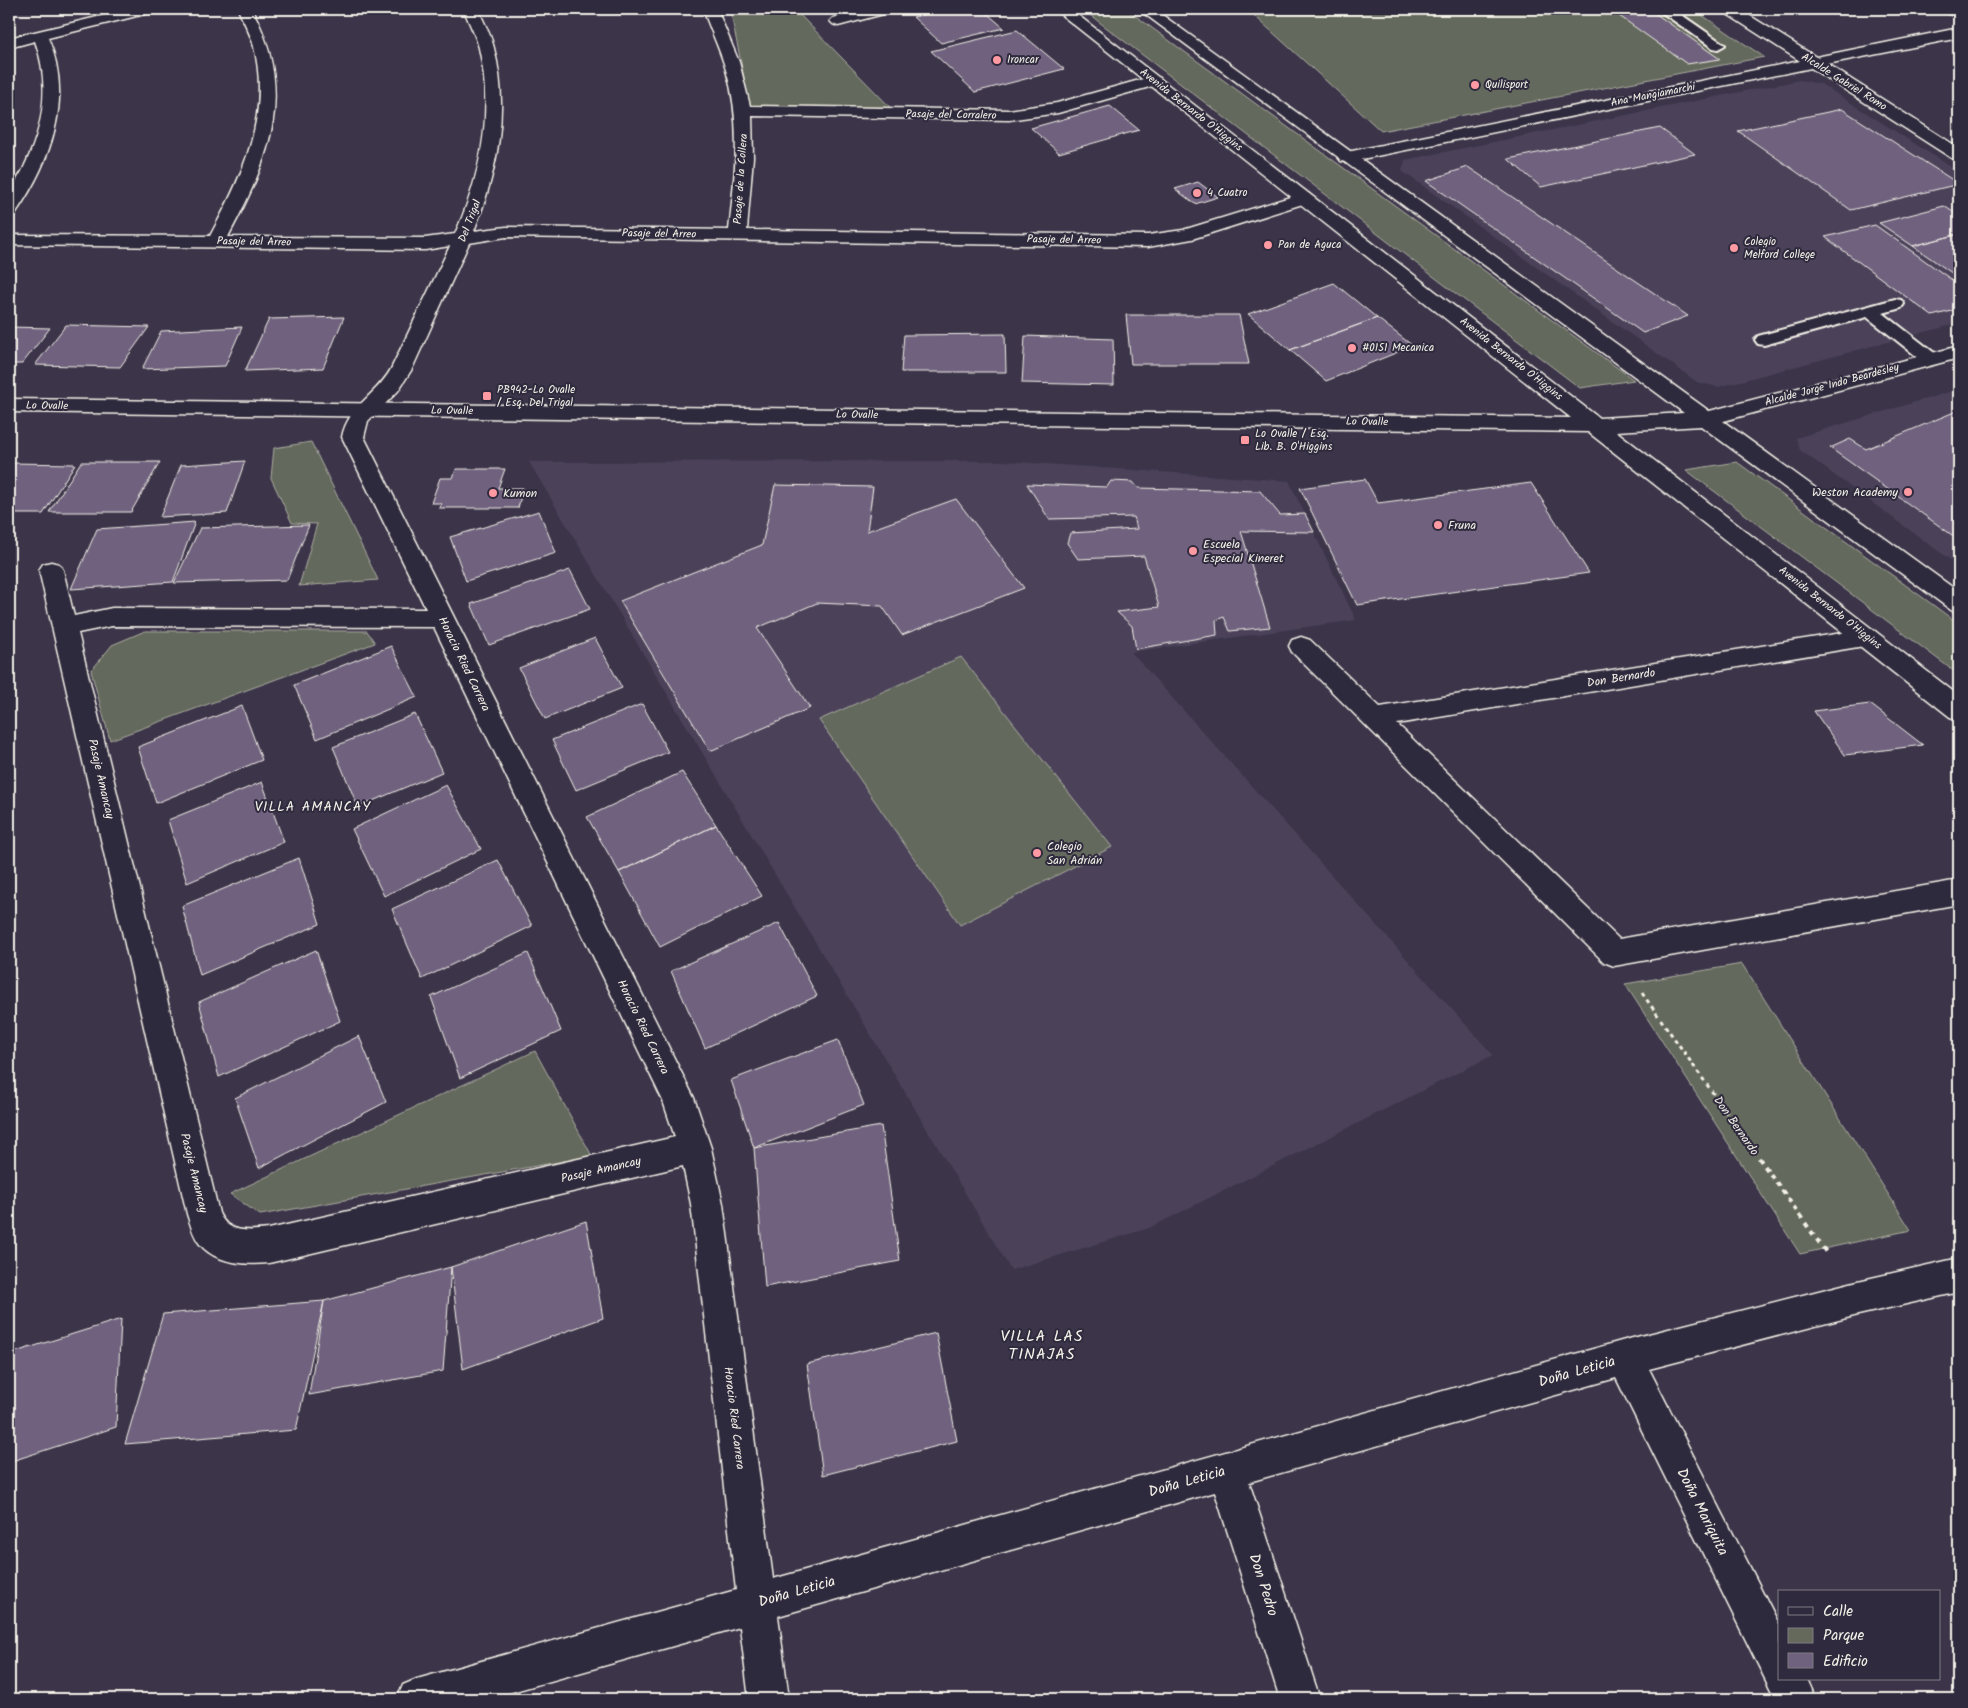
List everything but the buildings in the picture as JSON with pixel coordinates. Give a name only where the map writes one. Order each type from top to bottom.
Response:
[{"type":"street","points":[[9,43],[148,9]]},
{"type":"street","points":[[216,242],[238,202],[253,166],[266,116],[268,94],[264,56],[255,28],[245,9]]},
{"type":"street","name":"Del Trigal","points":[[365,410],[396,380],[464,238],[480,194],[490,154],[494,122],[494,91],[490,62],[483,38],[471,9]]},
{"type":"street","name":"Pasaje de la Collera","points":[[710,9],[738,81],[743,112],[745,138],[737,235]]},
{"type":"street","points":[[838,21],[886,9]]},
{"type":"street","name":"Avenida Bernardo O'Higgins","points":[[1061,9],[1959,710]]},
{"type":"street","points":[[1144,9],[1959,604]]},
{"type":"street","name":"Alcalde Gabriel Romo","points":[[1729,9],[1959,155]]},
{"type":"street","points":[[1950,9],[1959,14]]},
{"type":"street","name":"Ana Mangiamarchi","points":[[1347,157],[1959,33]]},
{"type":"street","points":[[9,210],[32,169],[50,117],[52,79],[48,56],[40,36]]},
{"type":"street","name":"Pasaje del Corralero","points":[[743,112],[1009,116],[1058,108],[1154,82]]},
{"type":"street","name":"Pasaje del Arreo","points":[[9,240],[425,244],[506,232],[1155,240],[1181,236],[1303,198]]},
{"type":"street","name":"Alcalde Jorge Indo Beardesley","points":[[1705,419],[1959,352]]},
{"type":"street","name":"Lo Ovalle","points":[[9,406],[1596,425],[1705,419]]},
{"type":"street","name":"Horacio Ried Carrera","points":[[365,410],[358,418],[354,427],[353,437],[678,1098],[695,1148],[707,1204],[768,1699]]},
{"type":"street","name":"Pasaje Amancay","points":[[51,570],[203,1214],[210,1231],[225,1243],[246,1249],[269,1246],[695,1148]]},
{"type":"street","points":[[65,627],[112,617],[442,618]]},
{"type":"street","name":"Don Bernardo","points":[[1374,718],[1868,638]]},
{"type":"street","points":[[1301,646],[1614,954],[1959,892]]},
{"type":"street","name":"Doña Leticia","points":[[417,1699],[1625,1358],[1858,1298],[1959,1276]]},
{"type":"street","name":"Doña Mariquita","points":[[1625,1358],[1778,1663]]},
{"type":"street","name":"Don Pedro","points":[[1227,1471],[1300,1699]]},
{"type":"street","points":[[1786,1680],[1796,1699]]},
{"type":"lane","points":[[1664,9],[1718,45]]},
{"type":"lane","points":[[1764,340],[1895,304]]},
{"type":"lane","points":[[1870,311],[1931,359]]},
{"type":"path","name":"Don Bernardo","points":[[1614,954],[1858,1298]]},
{"type":"shaded area","name":"Colegio Melford College","points":[[1800,80],[1821,84],[1959,172],[1959,323],[1718,387],[1697,382],[1402,171],[1405,160]]},
{"type":"shaded area","name":"Weston Academy","points":[[1959,389],[1959,566],[1800,450],[1796,438]]},
{"type":"shaded area","name":"Colegio San Adrián","points":[[1002,461],[1289,481],[1356,620],[1131,652],[1493,1055],[1149,1228],[1011,1270],[529,462]]},
{"type":"green space","points":[[727,9],[794,9],[892,109],[750,106],[731,14]]},
{"type":"green space","points":[[1082,9],[1126,9],[1634,380],[1580,388]]},
{"type":"green space","name":"Quilisport","points":[[1247,9],[1693,9],[1764,57],[1381,131]]},
{"type":"green space","points":[[311,442],[378,580],[299,586],[317,524],[292,523],[271,478],[274,448]]},
{"type":"green space","points":[[1737,462],[1959,624],[1959,675],[1686,470]]},
{"type":"green space","points":[[145,631],[367,631],[375,643],[110,740],[91,671],[112,645]]},
{"type":"green space","points":[[961,657],[1112,847],[960,925],[819,720]]},
{"type":"green space","points":[[1742,964],[1911,1230],[1800,1254],[1625,984]]},
{"type":"green space","points":[[535,1051],[592,1156],[260,1215],[230,1194]]},
{"type":"place","name":"Ironcar","points":[[997,60]]},
{"type":"place","name":"Quilisport","points":[[1475,85]]},
{"type":"place","name":"4 Cuatro","points":[[1197,193]]},
{"type":"place","name":"Pan de Aguca","points":[[1268,245]]},
{"type":"place","name":"Colegio Melford College","points":[[1734,248]]},
{"type":"place","name":"#0151 Mecanica","points":[[1352,348]]},
{"type":"place","name":"PB942-Lo Ovalle / Esq. Del Trigal","points":[[487,396]]},
{"type":"place","name":"Lo Ovalle / Esq. Lib. B. O'Higgins","points":[[1245,440]]},
{"type":"place","name":"Weston Academy","points":[[1908,492]]},
{"type":"place","name":"Kumon","points":[[493,493]]},
{"type":"place","name":"Fruna","points":[[1438,525]]},
{"type":"place","name":"Escuela Especial Kineret","points":[[1193,551]]},
{"type":"place","name":"Colegio San Adrián","points":[[1037,853]]},
{"type":"district","name":"VILLA AMANCAY","points":[[313,807]]},
{"type":"district","name":"VILLA LAS TINAJAS","points":[[1042,1345]]}]
